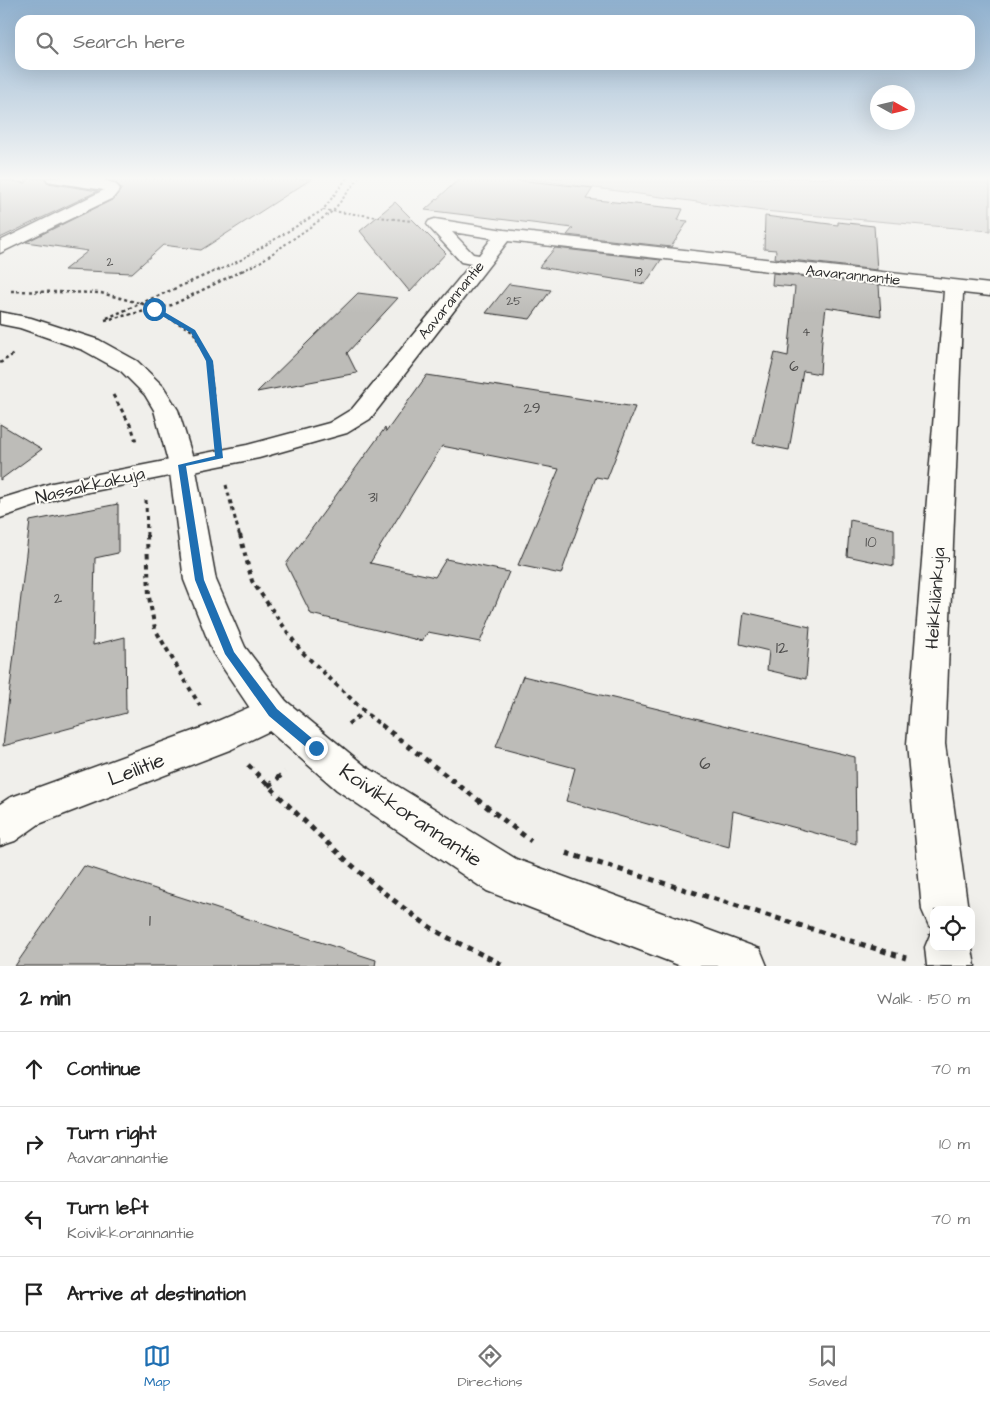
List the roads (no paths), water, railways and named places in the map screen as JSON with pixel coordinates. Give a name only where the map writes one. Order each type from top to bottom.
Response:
[{"type":"street","points":[[0,248],[51,223]]},
{"type":"street","points":[[482,261],[467,258],[435,224],[504,235]]},
{"type":"street","name":"Aavarannantie","points":[[182,465],[250,452],[338,428],[361,414],[504,235],[990,290]]},
{"type":"street","name":"Heikkilänkuja","points":[[945,906],[926,744],[954,286]]},
{"type":"street","name":"Koivikkorannantie","points":[[4,304],[24,322],[91,345],[129,366],[155,391],[166,410],[182,465],[200,580],[230,654],[273,712],[351,778],[503,876],[743,966]]},
{"type":"street","name":"Nassakkakuja","points":[[0,510],[52,491],[182,465]]},
{"type":"street","name":"Leilitie","points":[[0,828],[24,811],[218,738],[273,712]]}]
